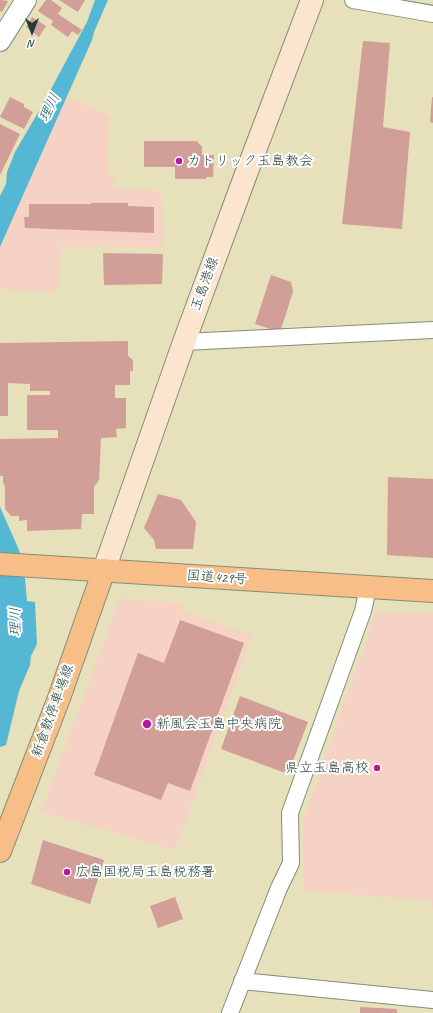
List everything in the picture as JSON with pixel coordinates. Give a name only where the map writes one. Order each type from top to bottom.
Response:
[{"type":"main road","name":"玉島港線","points":[[104,570],[184,342],[312,0]]},
{"type":"main road","name":"国道429号","points":[[0,564],[433,591]]},
{"type":"main road","name":"新倉敷停車場線","points":[[0,851],[59,698],[104,570]]},
{"type":"street","points":[[0,41],[26,0]]},
{"type":"street","points":[[353,0],[433,14]]},
{"type":"street","points":[[184,342],[433,330]]},
{"type":"street","points":[[231,1013],[242,981],[279,888],[291,863],[290,813],[362,611],[368,588]]},
{"type":"street","points":[[242,981],[433,1000]]},
{"type":"shaded area","points":[[66,96],[110,116],[107,173],[115,173],[114,188],[161,191],[163,247],[61,247],[58,286],[53,292],[0,289],[0,246]]},
{"type":"shaded area","name":"新風会玉島中央病院","points":[[129,599],[185,603],[180,610],[252,636],[175,850],[41,812],[119,600]]},
{"type":"shaded area","name":"県立玉島高校","points":[[376,612],[433,614],[433,910],[431,910],[431,900],[304,891],[303,820]]},
{"type":"water","name":"理川","points":[[95,0],[108,0],[92,40],[0,247],[0,196],[6,184],[7,172],[15,152],[43,104],[87,22]]},
{"type":"water","name":"理川","points":[[0,507],[19,550],[25,579],[27,601],[35,602],[37,644],[31,656],[30,665],[19,691],[6,745],[0,747]]},
{"type":"building","points":[[0,0],[8,1],[2,12],[0,11]]},
{"type":"building","points":[[46,0],[51,0],[62,8],[58,14],[82,30],[78,35],[72,31],[68,37],[51,25],[53,21],[38,11]]},
{"type":"building","points":[[59,0],[85,0],[78,12]]},
{"type":"building","points":[[32,17],[46,26],[39,37],[26,27]]},
{"type":"building","points":[[363,41],[390,43],[383,127],[410,132],[402,229],[342,224]]},
{"type":"building","points":[[10,97],[24,104],[24,107],[33,112],[24,129],[0,117]]},
{"type":"building","points":[[433,97],[433,123],[430,122]]},
{"type":"building","points":[[0,124],[20,134],[0,175]]},
{"type":"building","name":"カトリック玉島教会","points":[[144,141],[197,141],[202,147],[202,155],[214,155],[213,177],[206,177],[206,179],[175,179],[175,167],[144,167]]},
{"type":"building","points":[[128,203],[128,206],[154,207],[154,233],[25,228],[24,217],[29,217],[29,204]]},
{"type":"building","points":[[103,253],[163,254],[162,284],[104,285]]},
{"type":"building","points":[[271,275],[291,282],[293,292],[280,332],[255,324]]},
{"type":"building","points":[[128,341],[128,356],[133,360],[133,371],[130,371],[130,385],[115,385],[115,398],[126,398],[126,428],[116,429],[117,437],[101,438],[99,480],[94,487],[94,514],[82,514],[81,529],[27,531],[27,520],[19,521],[19,516],[11,516],[5,509],[5,486],[3,483],[3,476],[0,476],[0,439],[58,438],[58,430],[27,430],[27,395],[50,395],[50,391],[30,391],[30,384],[8,383],[8,416],[0,416],[0,343]]},
{"type":"building","points":[[388,477],[433,479],[433,558],[387,555]]},
{"type":"building","points":[[158,494],[181,500],[196,522],[193,549],[156,549],[154,540],[144,528]]},
{"type":"building","name":"新風会玉島中央病院","points":[[180,620],[244,643],[190,791],[168,783],[161,800],[94,775],[138,653],[164,663]]},
{"type":"building","points":[[240,696],[308,722],[288,774],[221,749]]},
{"type":"building","name":"広島国税局玉島税務署","points":[[43,840],[104,860],[90,904],[31,884]]},
{"type":"building","points":[[175,897],[183,919],[158,928],[150,906]]},
{"type":"building","points":[[360,1007],[397,1009],[397,1013],[360,1013]]},
{"type":"place","name":"カトリック玉島教会","points":[[179,161]]},
{"type":"place","name":"新風会玉島中央病院","points":[[147,724]]},
{"type":"place","name":"県立玉島高校","points":[[377,768]]},
{"type":"place","name":"広島国税局玉島税務署","points":[[67,872]]}]
